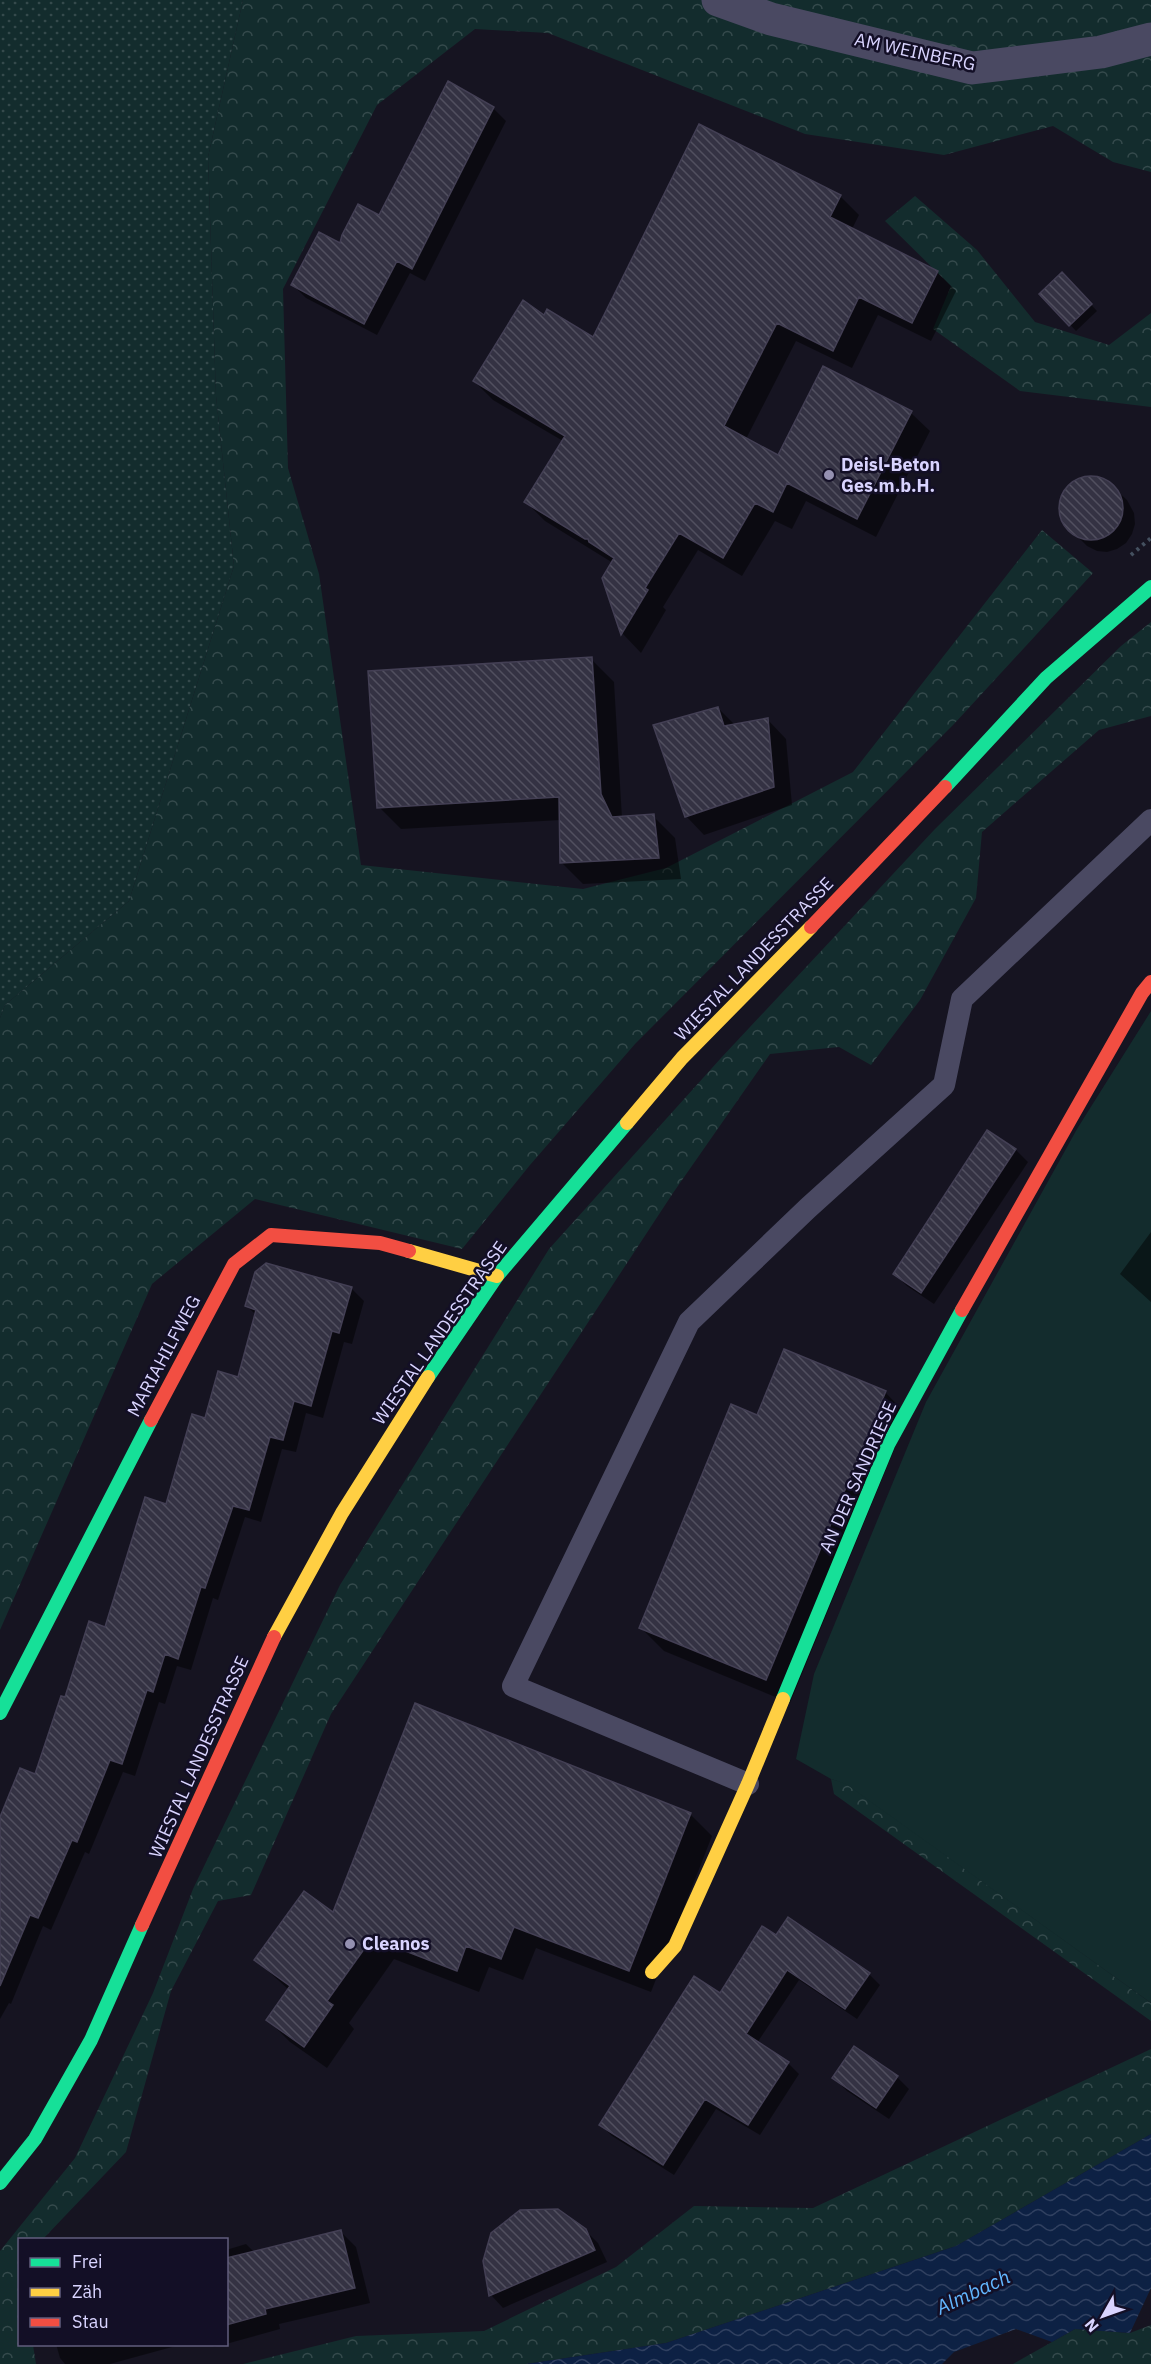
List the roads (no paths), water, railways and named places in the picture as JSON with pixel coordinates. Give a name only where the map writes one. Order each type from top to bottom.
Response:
[{"type":"main road","name":"WIESTAL LANDESSTRASSE","points":[[0,2183],[35,2139],[91,2040],[265,1653],[281,1623],[365,1475],[413,1399],[497,1276],[682,1058],[870,867],[1046,678],[1151,587]]},
{"type":"main road","name":"AN DER SANDRIESE","points":[[652,1972],[675,1946],[748,1784],[888,1445],[946,1337],[1136,1004],[1151,982]]},
{"type":"main road","name":"MARIAHILFWEG","points":[[0,1713],[188,1347],[234,1264],[271,1235],[380,1243],[497,1276]]},
{"type":"street","name":"AM WEINBERG","points":[[718,0],[771,18],[972,68],[1101,52],[1151,39]]},
{"type":"lane","points":[[748,1784],[513,1686],[689,1322],[807,1208],[944,1085],[962,999],[1151,820]]},
{"type":"water","name":"Almbach","points":[[1151,2134],[1151,2288],[1130,2333],[1075,2329],[1052,2342],[1016,2329],[954,2352],[942,2364],[526,2364],[666,2343],[956,2246]]},
{"type":"place","name":"Deisl-Beton Ges.m.b.H.","points":[[829,475]]},
{"type":"place","name":"Cleanos","points":[[350,1944]]}]
